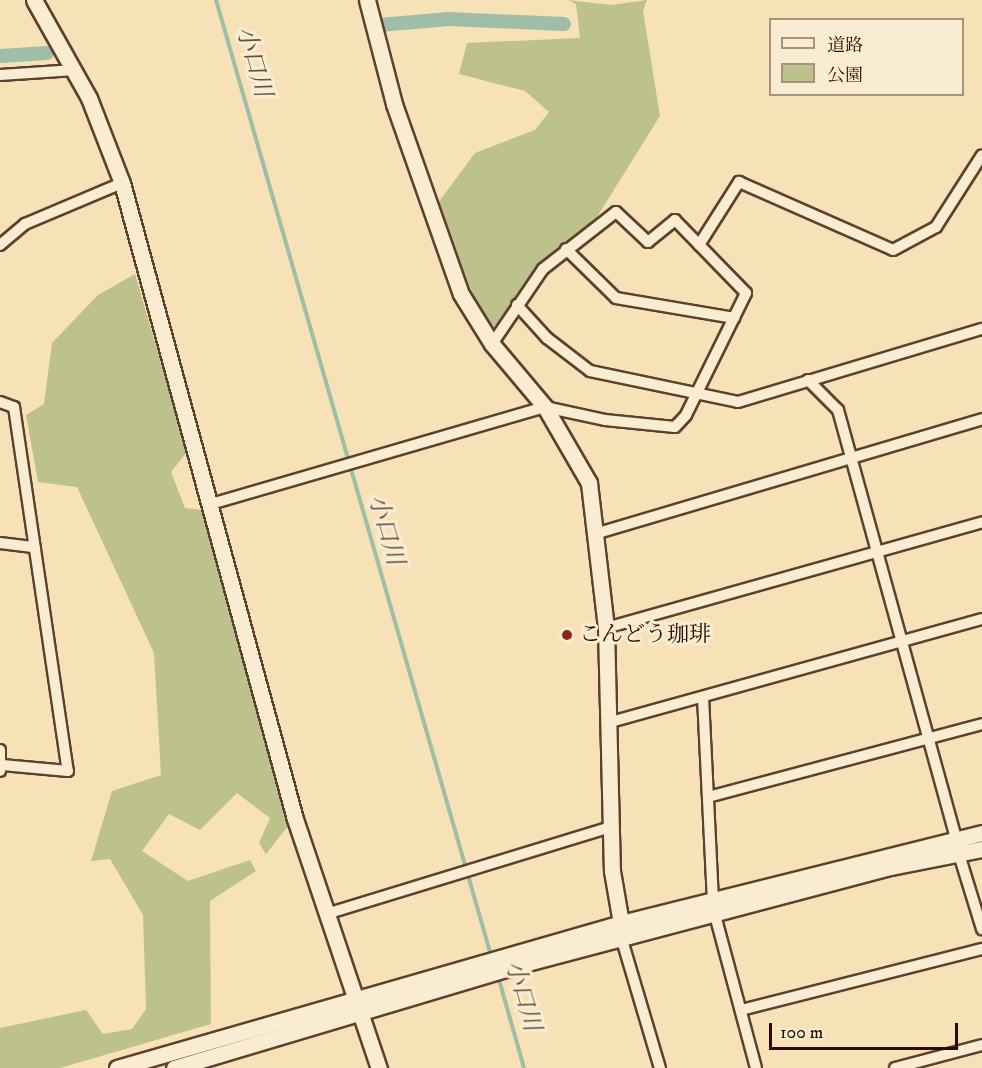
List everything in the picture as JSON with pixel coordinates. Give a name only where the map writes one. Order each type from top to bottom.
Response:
[{"type":"street","points":[[34,0],[75,70],[122,183],[212,504],[295,819],[379,1068]]},
{"type":"street","points":[[367,0],[394,104],[461,294],[492,344],[545,407],[589,483],[598,533],[606,628],[610,827],[621,923]]},
{"type":"street","points":[[0,75],[75,70]]},
{"type":"street","points":[[699,246],[739,182],[893,250],[936,227],[982,155]]},
{"type":"street","points":[[0,245],[25,224],[122,183]]},
{"type":"street","points":[[212,504],[545,407],[604,420],[675,427],[686,415],[694,390],[746,293],[675,220],[648,242],[616,212],[543,269],[492,344]]},
{"type":"street","points":[[566,249],[616,298],[734,318]]},
{"type":"street","points":[[517,305],[547,338],[590,371],[694,390],[738,402],[982,329]]},
{"type":"street","points":[[808,380],[838,410],[849,458],[955,836]]},
{"type":"street","points":[[0,402],[14,407],[68,771],[1,768],[0,750]]},
{"type":"street","points":[[598,533],[982,419]]},
{"type":"street","points":[[606,628],[982,522]]},
{"type":"street","points":[[0,543],[35,548]]},
{"type":"street","points":[[608,723],[982,619]]},
{"type":"street","points":[[703,697],[714,908],[756,1068]]},
{"type":"street","points":[[708,797],[928,735],[982,724]]},
{"type":"street","points":[[326,914],[610,827]]},
{"type":"street","points":[[511,960],[622,940],[714,908],[955,836],[982,833]]},
{"type":"street","points":[[117,1068],[440,981],[621,923],[714,908],[958,851],[982,849]]},
{"type":"street","points":[[958,851],[982,929]]},
{"type":"street","points":[[622,940],[660,1068]]},
{"type":"street","points":[[741,1010],[982,949]]},
{"type":"street","points":[[174,1068],[358,1004]]},
{"type":"street","points":[[895,1068],[982,1045]]},
{"type":"green space","points":[[568,0],[611,5],[647,0],[643,11],[660,116],[597,217],[542,262],[497,325],[489,326],[458,263],[438,203],[475,153],[535,130],[549,112],[525,91],[459,74],[467,43],[580,38],[576,4]]},
{"type":"green space","points":[[135,274],[187,452],[171,472],[185,508],[202,510],[288,826],[266,854],[259,843],[270,818],[237,793],[200,830],[169,814],[142,851],[188,881],[250,860],[256,871],[210,901],[211,1024],[60,1068],[0,1068],[0,1028],[86,1010],[103,1034],[132,1029],[146,1009],[143,915],[110,859],[91,861],[112,791],[161,775],[154,653],[77,487],[38,482],[26,415],[44,404],[52,343],[98,295]]},
{"type":"waterway","name":"小口川","points":[[216,0],[491,955]]},
{"type":"waterway","points":[[379,25],[449,19],[564,24]]},
{"type":"waterway","points":[[0,56],[47,53]]},
{"type":"waterway","name":"小口川","points":[[498,976],[524,1068]]},
{"type":"place","name":"こんどう珈琲","points":[[567,635]]}]
